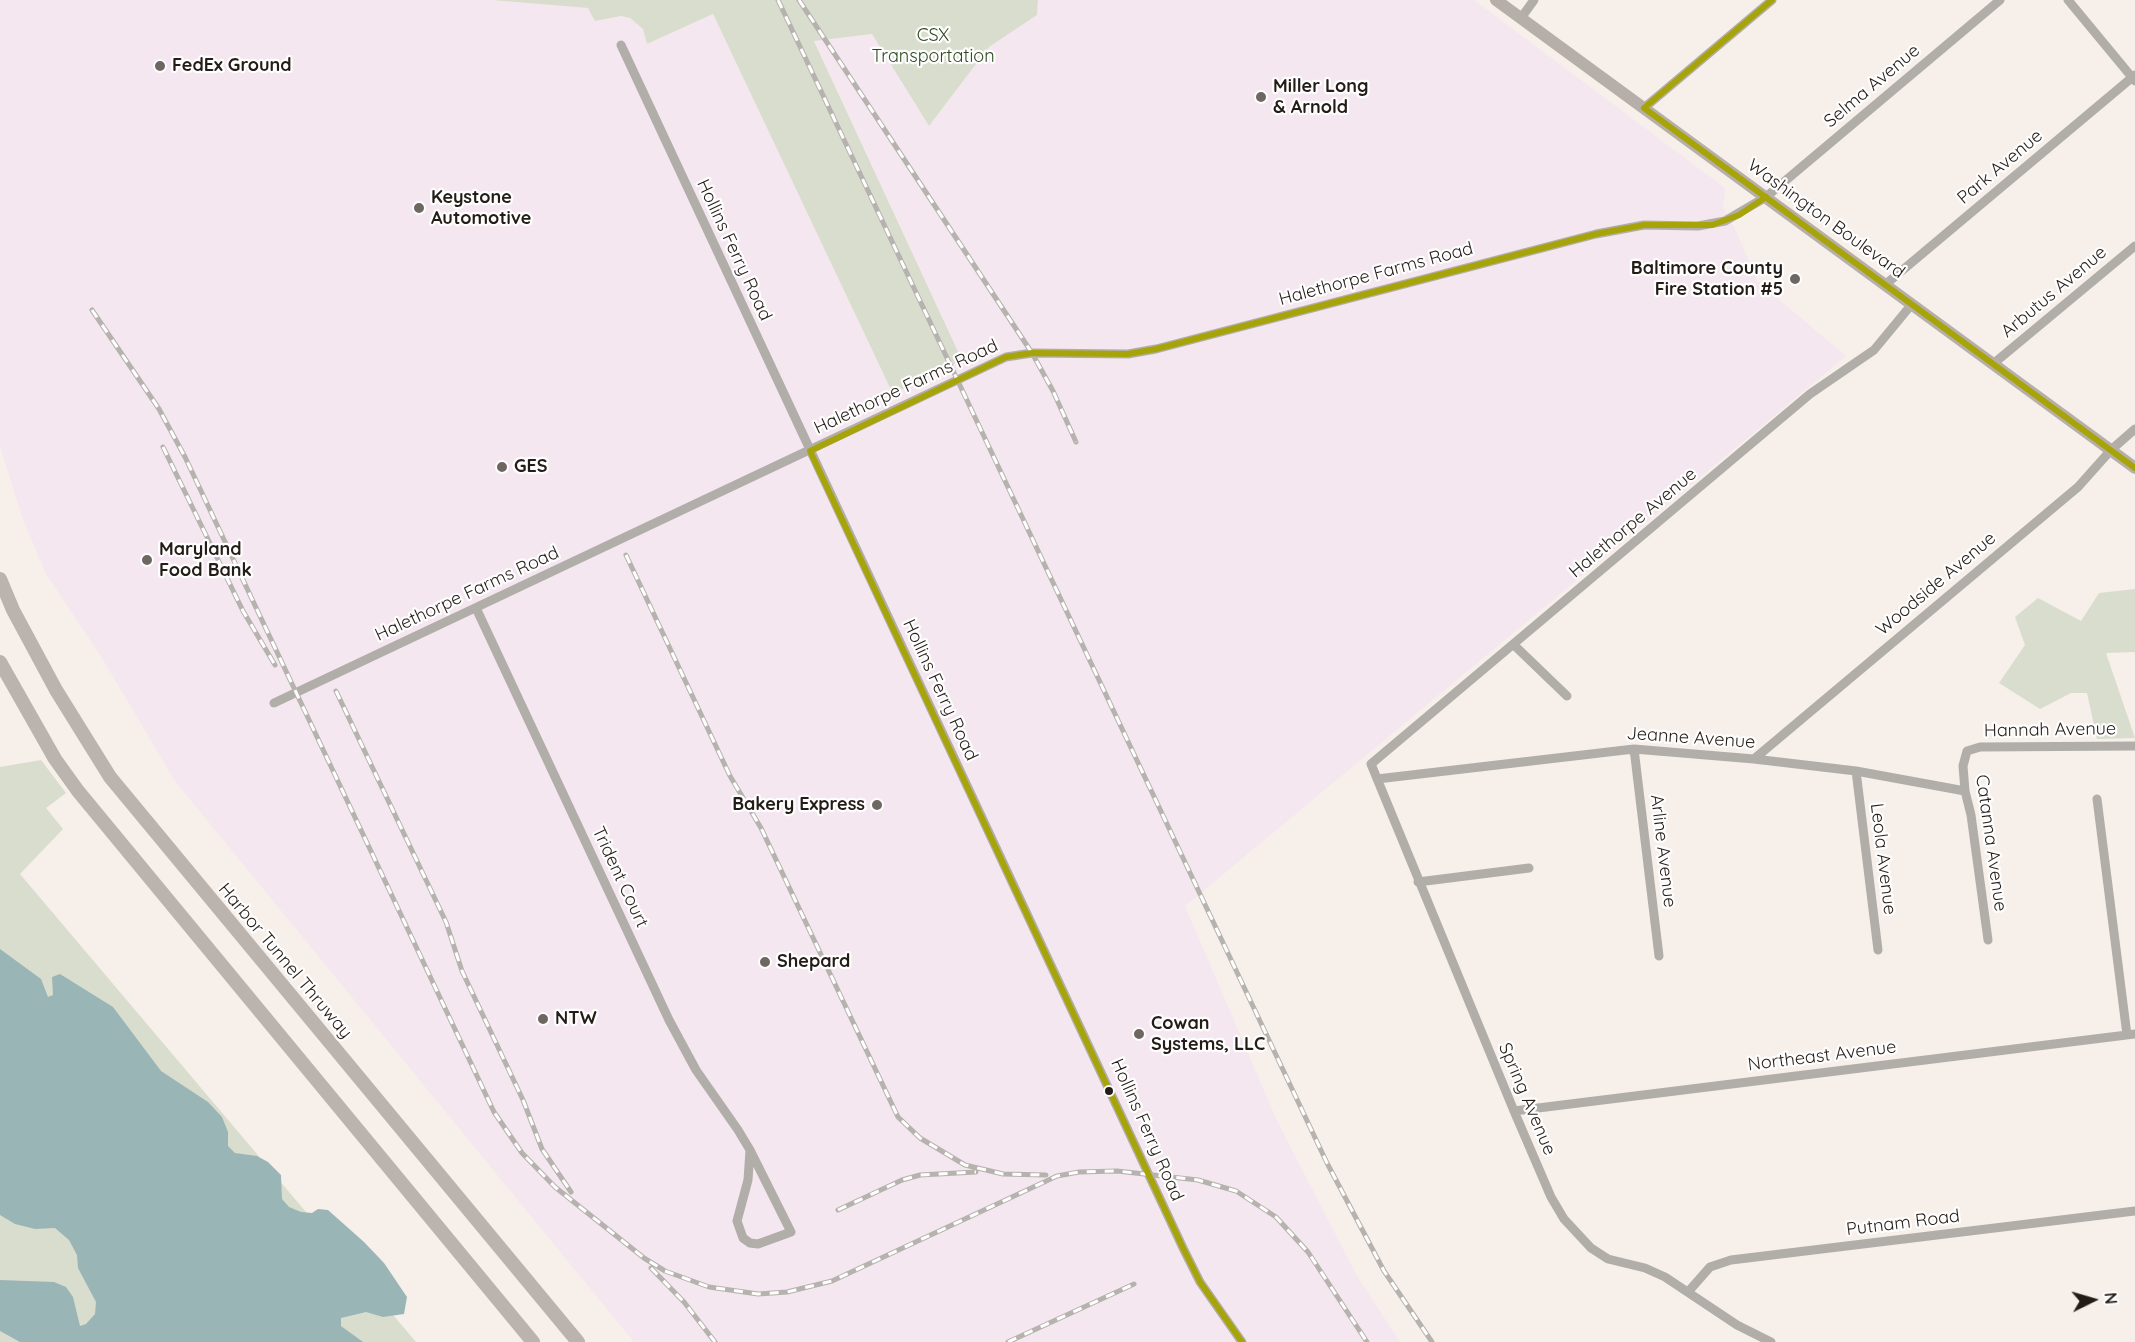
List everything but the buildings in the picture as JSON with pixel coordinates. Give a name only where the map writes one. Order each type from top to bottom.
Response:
[{"type":"highway","name":"Harbor Tunnel Thruway","points":[[0,579],[34,652],[110,777],[578,1342]]},
{"type":"highway","points":[[0,662],[55,759],[78,791],[533,1342]]},
{"type":"main road","name":"Washington Boulevard","points":[[1496,0],[2135,468]]},
{"type":"street","points":[[1521,18],[1534,0]]},
{"type":"street","points":[[1644,108],[1772,0]]},
{"type":"street","points":[[1981,0],[1989,9]]},
{"type":"street","name":"Selma Avenue","points":[[1766,197],[2000,0]]},
{"type":"street","points":[[2068,0],[2134,78]]},
{"type":"street","name":"Hollins Ferry Road","points":[[621,45],[1183,1248],[1200,1282],[1242,1342]]},
{"type":"street","name":"Park Avenue","points":[[1886,284],[2134,78]]},
{"type":"street","name":"Halethorpe Farms Road","points":[[274,703],[1006,357],[1032,353],[1128,354],[1156,349],[1596,234],[1644,225],[1712,225],[1739,214],[1766,197]]},
{"type":"street","name":"Arbutus Avenue","points":[[1993,364],[2135,246]]},
{"type":"street","name":"Halethorpe Avenue","points":[[1371,764],[1810,394],[1874,350],[1912,304]]},
{"type":"street","name":"Woodside Avenue","points":[[1754,759],[2078,487],[2111,450],[2135,429]]},
{"type":"street","name":"Trident Court","points":[[476,608],[669,1020],[696,1070],[750,1150],[791,1232],[758,1244],[750,1244],[742,1238],[736,1221],[748,1180],[750,1150]]},
{"type":"street","points":[[1514,645],[1567,696]]},
{"type":"street","name":"Hannah Avenue","points":[[1967,751],[1980,747],[2135,746]]},
{"type":"street","name":"Jeanne Avenue","points":[[1377,779],[1634,749],[1754,759],[1856,771],[1965,791]]},
{"type":"street","name":"Arline Avenue","points":[[1634,749],[1659,956]]},
{"type":"street","name":"Catanna Avenue","points":[[1967,751],[1963,766],[1965,791],[1971,815],[1988,940]]},
{"type":"street","name":"Spring Avenue","points":[[1371,764],[1418,882],[1551,1197],[1577,1235],[1608,1259],[1645,1268],[1688,1292],[1737,1325],[1771,1342]]},
{"type":"street","name":"Leola Avenue","points":[[1856,771],[1878,950]]},
{"type":"street","points":[[2097,799],[2131,1034]]},
{"type":"street","points":[[1418,882],[1529,868]]},
{"type":"street","name":"Northeast Avenue","points":[[1514,1111],[2131,1034]]},
{"type":"street","name":"Putnam Road","points":[[1688,1292],[1710,1267],[1731,1260],[2135,1211]]},
{"type":"shaded area","points":[[0,0],[492,0],[589,8],[595,21],[621,16],[630,18],[643,29],[648,44],[713,14],[893,394],[962,359],[814,40],[872,34],[929,126],[989,47],[1037,15],[1038,0],[1474,0],[1725,188],[1723,208],[1736,231],[1757,281],[1846,356],[1185,906],[1277,1121],[1357,1276],[1400,1342],[634,1342],[175,781],[102,658],[46,574],[22,517],[0,446]]},
{"type":"green space","name":"CSX Transportation","points":[[492,0],[1038,0],[1037,15],[989,47],[929,126],[872,34],[814,41],[962,360],[893,394],[713,14],[647,44],[643,29],[630,18],[621,16],[595,21],[588,8]]},
{"type":"green space","points":[[2135,589],[2135,652],[2106,653],[2135,738],[2097,739],[2087,693],[2071,693],[2040,709],[1999,683],[2025,645],[2015,617],[2038,598],[2081,621],[2099,593]]},
{"type":"green space","points":[[41,760],[66,793],[46,808],[63,829],[20,874],[416,1342],[0,1342],[0,767]]},
{"type":"water","points":[[0,949],[41,979],[48,997],[53,995],[52,977],[60,974],[113,1007],[161,1071],[208,1102],[222,1117],[228,1132],[228,1146],[235,1153],[257,1156],[268,1162],[281,1175],[282,1199],[289,1207],[301,1212],[312,1213],[318,1209],[328,1210],[384,1263],[407,1297],[404,1314],[383,1317],[366,1312],[341,1318],[341,1326],[363,1342],[20,1342],[0,1331],[0,1280],[54,1282],[66,1287],[73,1297],[80,1326],[86,1324],[95,1314],[96,1302],[78,1268],[77,1255],[69,1240],[55,1228],[35,1229],[15,1224],[0,1215]]},
{"type":"railway","points":[[778,0],[1327,1163],[1384,1271],[1432,1342]]},
{"type":"railway","points":[[799,0],[1032,353],[1053,391],[1076,442]]},
{"type":"railway","points":[[92,310],[159,409],[185,457],[494,1112],[522,1153],[555,1187],[644,1258],[665,1271],[709,1287],[758,1294],[787,1292],[832,1281],[1057,1176],[1079,1172],[1117,1171],[1198,1180],[1236,1191],[1276,1217],[1308,1252],[1367,1342]]},
{"type":"railway","points":[[163,447],[243,611],[275,665]]},
{"type":"railway","points":[[626,555],[730,776],[761,828],[898,1117],[920,1138],[965,1165],[1003,1174],[1046,1175]]},
{"type":"railway","points":[[336,691],[446,922],[462,971],[523,1100],[542,1149],[571,1192]]},
{"type":"railway","points":[[838,1210],[902,1180],[920,1175],[976,1172]]},
{"type":"railway","points":[[651,1268],[684,1302],[715,1342]]},
{"type":"railway","points":[[1008,1342],[1134,1284]]},
{"type":"transit line","points":[[1644,108],[1772,0]]},
{"type":"transit line","points":[[1644,108],[2135,468]]},
{"type":"transit line","points":[[810,451],[1006,357],[1032,353],[1128,354],[1156,349],[1596,234],[1644,225],[1712,225],[1739,215],[1766,197]]},
{"type":"transit line","points":[[810,451],[1183,1248],[1200,1282],[1242,1342]]},
{"type":"place","name":"FedEx Ground","points":[[160,66]]},
{"type":"place","name":"Miller Long & Arnold","points":[[1261,97]]},
{"type":"place","name":"Keystone Automotive","points":[[419,208]]},
{"type":"place","name":"Baltimore County Fire Station #5","points":[[1795,279]]},
{"type":"place","name":"GES","points":[[502,467]]},
{"type":"place","name":"Maryland Food Bank","points":[[147,560]]},
{"type":"place","name":"Bakery Express","points":[[877,805]]},
{"type":"place","name":"Shepard","points":[[765,962]]},
{"type":"place","name":"NTW","points":[[543,1019]]},
{"type":"place","name":"Cowan Systems, LLC","points":[[1139,1034]]}]
